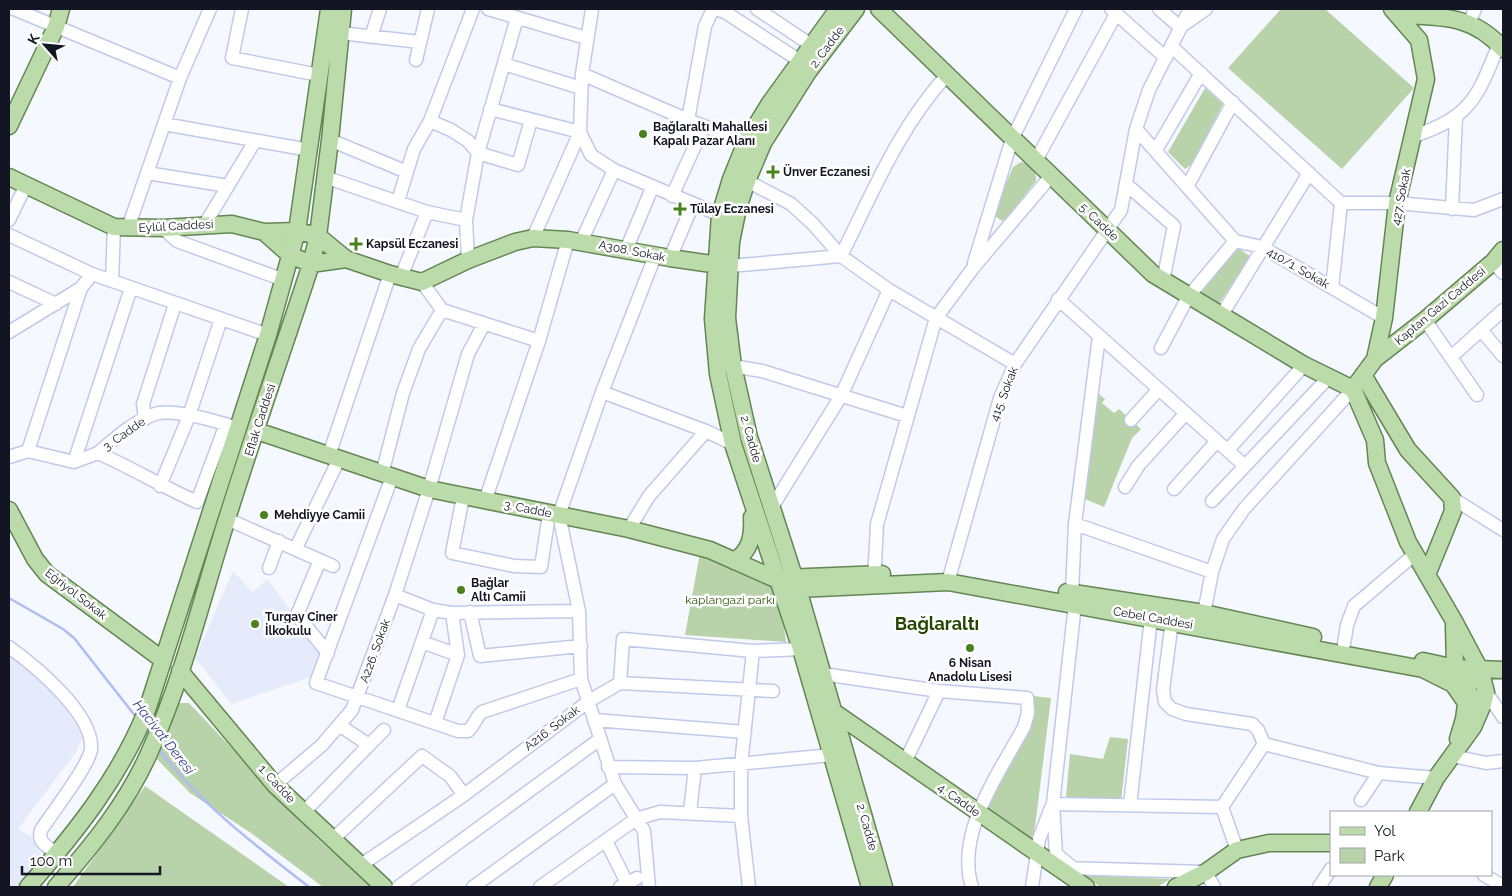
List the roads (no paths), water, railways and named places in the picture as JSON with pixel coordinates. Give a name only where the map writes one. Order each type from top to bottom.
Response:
[{"type":"main road","points":[[9,126],[56,27],[61,9]]},
{"type":"main road","name":"Eflak Caddesi","points":[[76,832],[97,801],[138,732],[162,666],[232,426],[268,335],[297,231],[329,9]]},
{"type":"main road","name":"Eflak Caddesi","points":[[56,887],[88,850],[113,814],[150,752],[178,677],[226,519],[257,432],[311,264],[318,236],[343,9]]},
{"type":"main road","name":"2. Cadde","points":[[838,9],[800,61],[746,142],[730,180],[720,215],[727,318],[733,366],[749,437],[796,583],[884,887]]},
{"type":"main road","name":"2. Cadde","points":[[856,9],[808,72],[763,143],[747,181],[723,265],[713,328],[718,374],[732,444],[801,649],[870,887]]},
{"type":"main road","name":"5. Cadde","points":[[879,9],[1035,162],[1153,274],[1188,297],[1304,365],[1353,389]]},
{"type":"main road","points":[[1395,12],[1453,17],[1472,16],[1501,47]]},
{"type":"main road","name":"427. Sokak","points":[[1353,389],[1374,359],[1384,318],[1397,203],[1426,79],[1419,40],[1395,12]]},
{"type":"main road","name":"Eylül Caddesi","points":[[9,177],[121,228],[163,228],[205,224],[232,224],[264,232]]},
{"type":"main road","points":[[264,232],[297,231],[318,236],[346,259],[396,276],[422,282],[468,260],[515,242],[534,238]]},
{"type":"main road","points":[[264,232],[290,255],[311,264],[346,259]]},
{"type":"main road","name":"A308. Sokak","points":[[534,238],[575,241],[663,257],[723,265]]},
{"type":"main road","name":"Kaptan Gazi Caddesi","points":[[1374,359],[1500,261]]},
{"type":"main road","points":[[1363,375],[1409,451],[1452,498],[1453,511],[1427,575]]},
{"type":"main road","points":[[1353,389],[1375,440],[1377,463],[1415,554],[1480,670],[1486,692],[1473,727],[1436,778],[1419,811]]},
{"type":"main road","name":"3. Cadde","points":[[257,432],[429,489],[629,529],[710,550],[776,579],[796,583]]},
{"type":"main road","points":[[1377,463],[1381,450],[1390,445],[1409,451]]},
{"type":"main road","points":[[734,561],[742,556],[752,536],[752,503]]},
{"type":"main road","name":"Eğriyol Sokak","points":[[9,510],[35,559],[47,574],[162,666]]},
{"type":"main road","name":"Cebel Caddesi","points":[[796,583],[949,577],[1074,599],[1423,669],[1453,684],[1467,704]]},
{"type":"main road","name":"Cebel Caddesi","points":[[796,583],[824,588],[874,579]]},
{"type":"main road","points":[[803,610],[814,594],[824,588]]},
{"type":"main road","name":"Cebel Caddesi","points":[[1163,617],[1204,613],[1455,668],[1503,670]]},
{"type":"main road","points":[[1453,756],[1467,704],[1469,682],[1455,668],[1454,621]]},
{"type":"main road","name":"1. Cadde","points":[[178,677],[275,785],[384,887]]},
{"type":"main road","points":[[1467,704],[1473,705],[1486,692]]},
{"type":"main road","name":"4. Cadde","points":[[834,712],[1036,854],[1062,863],[1086,887]]},
{"type":"main road","points":[[28,887],[76,832]]},
{"type":"main road","points":[[40,887],[71,850],[76,832]]},
{"type":"main road","points":[[1176,887],[1206,872],[1237,850],[1269,843],[1330,843]]},
{"type":"main road","points":[[1378,887],[1384,876]]},
{"type":"street","points":[[14,9],[180,78]]},
{"type":"street","points":[[112,281],[121,228],[147,174],[180,78],[210,9]]},
{"type":"street","points":[[242,9],[232,58],[319,75]]},
{"type":"street","points":[[371,36],[380,9]]},
{"type":"street","points":[[416,60],[428,9]]},
{"type":"street","points":[[398,201],[414,149],[430,121],[473,9]]},
{"type":"street","points":[[488,9],[586,38]]},
{"type":"street","points":[[534,238],[580,132],[582,74],[586,38],[592,9]]},
{"type":"street","points":[[688,120],[705,26],[714,9],[725,12],[800,61]]},
{"type":"street","points":[[757,9],[812,45]]},
{"type":"street","points":[[973,268],[1012,139],[1076,9]]},
{"type":"street","points":[[1159,9],[1180,27],[1206,9]]},
{"type":"street","name":"415. Sokak","points":[[949,577],[1000,398],[1015,364],[1121,210],[1136,129],[1149,90],[1190,9]]},
{"type":"street","points":[[1035,162],[1114,11],[1169,53],[1201,73],[1341,203],[1397,203],[1474,210],[1503,199]]},
{"type":"street","points":[[468,260],[466,220],[478,154],[517,18]]},
{"type":"street","points":[[340,33],[420,42]]},
{"type":"street","points":[[1414,136],[1440,126],[1471,104],[1501,47]]},
{"type":"street","points":[[504,64],[581,88]]},
{"type":"street","points":[[1156,150],[1201,73]]},
{"type":"street","points":[[582,74],[688,120],[746,142]]},
{"type":"street","points":[[841,256],[903,134],[935,89],[947,76]]},
{"type":"street","points":[[1188,185],[1233,102]]},
{"type":"street","points":[[490,109],[580,132]]},
{"type":"street","points":[[1452,209],[1456,116]]},
{"type":"street","points":[[430,121],[468,140],[478,154],[518,165],[531,120]]},
{"type":"street","points":[[164,124],[309,150]]},
{"type":"street","points":[[672,196],[704,126]]},
{"type":"street","points":[[1136,129],[1188,185],[1235,241],[1188,297],[1161,348]]},
{"type":"street","points":[[580,132],[591,155],[614,170],[652,188],[720,215]]},
{"type":"street","points":[[330,140],[407,172]]},
{"type":"street","points":[[205,224],[255,141]]},
{"type":"street","points":[[485,501],[575,241],[614,170]]},
{"type":"street","points":[[1221,316],[1309,173]]},
{"type":"street","points":[[147,174],[228,186]]},
{"type":"street","points":[[874,579],[877,524],[936,318],[973,268],[1051,176]]},
{"type":"street","points":[[325,177],[427,212],[466,220]]},
{"type":"street","points":[[747,181],[791,204],[813,224],[841,256],[889,290],[1015,364]]},
{"type":"street","points":[[1126,184],[1174,226],[1163,281]]},
{"type":"street","points":[[9,220],[26,185]]},
{"type":"street","points":[[626,250],[652,188]]},
{"type":"street","points":[[1332,288],[1341,203]]},
{"type":"street","points":[[463,497],[452,553],[514,566],[541,567],[554,514],[602,392],[663,257],[693,204]]},
{"type":"street","points":[[296,548],[334,457],[396,276],[427,212]]},
{"type":"street","points":[[163,228],[177,241],[284,280]]},
{"type":"street","points":[[9,234],[92,274],[268,335]]},
{"type":"street","name":"410/1. Sokak","points":[[1235,241],[1262,247],[1384,318]]},
{"type":"street","points":[[723,265],[841,256]]},
{"type":"street","points":[[9,332],[81,288],[92,274]]},
{"type":"street","points":[[9,282],[56,304]]},
{"type":"street","points":[[422,282],[442,310],[539,341]]},
{"type":"street","points":[[28,451],[81,288]]},
{"type":"street","points":[[9,457],[28,451],[74,462],[131,288]]},
{"type":"street","points":[[772,507],[841,396],[889,290]]},
{"type":"street","points":[[1058,299],[1245,466]]},
{"type":"street","points":[[146,419],[143,404],[175,304]]},
{"type":"street","points":[[442,310],[419,349],[402,393],[387,476],[328,653],[316,683],[458,731],[468,731],[473,726],[475,718],[482,712],[581,679]]},
{"type":"street","points":[[1451,357],[1503,310]]},
{"type":"street","points":[[160,486],[189,416],[221,319]]},
{"type":"street","points":[[1425,320],[1477,395]]},
{"type":"street","name":"A226. Sokak","points":[[275,785],[322,745],[352,710],[358,698],[429,489],[468,354],[484,324]]},
{"type":"street","points":[[1481,330],[1503,356]]},
{"type":"street","points":[[1032,887],[1036,854],[1053,804],[1074,599],[1075,524],[1099,336]]},
{"type":"street","points":[[1228,450],[1304,365]]},
{"type":"street","points":[[733,366],[762,371],[907,416]]},
{"type":"street","points":[[1212,502],[1328,378]]},
{"type":"street","points":[[1131,420],[1159,389]]},
{"type":"street","points":[[1204,613],[1212,572],[1223,539],[1244,509],[1353,389]]},
{"type":"street","points":[[602,392],[706,431],[732,444]]},
{"type":"street","name":"3. Cadde","points":[[74,462],[98,453],[156,413],[189,416],[232,426]]},
{"type":"street","points":[[1125,487],[1138,466],[1186,413]]},
{"type":"street","points":[[98,453],[130,467],[160,486],[197,502],[232,426]]},
{"type":"street","points":[[629,529],[648,496],[706,431]]},
{"type":"street","points":[[1174,489],[1217,441]]},
{"type":"street","points":[[1452,498],[1503,530]]},
{"type":"street","points":[[554,514],[579,611],[582,646],[581,679],[615,784],[644,831],[649,887]]},
{"type":"street","points":[[226,519],[296,548],[333,566]]},
{"type":"street","points":[[1075,524],[1212,572]]},
{"type":"street","points":[[269,568],[279,542]]},
{"type":"street","points":[[1344,644],[1347,625],[1354,606],[1415,554]]},
{"type":"street","points":[[320,560],[297,615],[328,653]]},
{"type":"street","points":[[394,595],[433,610],[452,613],[579,611]]},
{"type":"street","points":[[398,710],[433,610]]},
{"type":"street","points":[[470,612],[480,656],[582,646]]},
{"type":"street","points":[[435,723],[458,655],[452,613]]},
{"type":"street","points":[[1163,617],[1164,702],[1172,709],[1186,714],[1252,724],[1258,730],[1264,744]]},
{"type":"street","points":[[1130,805],[1163,617]]},
{"type":"street","points":[[773,691],[620,683],[623,639],[753,651],[801,649]]},
{"type":"street","points":[[422,642],[458,655]]},
{"type":"street","points":[[9,647],[53,684],[83,720],[89,735],[90,748],[86,762],[41,830],[39,836],[41,842],[58,854]]},
{"type":"street","points":[[749,887],[741,816],[741,765],[753,651]]},
{"type":"street","points":[[823,674],[939,691],[1027,698],[1028,713],[1024,727],[977,813],[969,853],[972,887]]},
{"type":"street","name":"A216. Sokak","points":[[361,865],[464,795],[589,700],[620,683]]},
{"type":"street","points":[[905,762],[939,691]]},
{"type":"street","points":[[1486,692],[1503,718]]},
{"type":"street","points":[[594,720],[745,732]]},
{"type":"street","points":[[339,725],[369,745]]},
{"type":"street","points":[[304,812],[384,730]]},
{"type":"street","points":[[398,887],[600,739]]},
{"type":"street","points":[[1264,744],[1379,773],[1436,778]]},
{"type":"street","points":[[1222,807],[1264,744]]},
{"type":"street","points":[[608,767],[695,768],[832,755]]},
{"type":"street","points":[[333,839],[422,756],[450,776],[464,795]]},
{"type":"street","points":[[1453,756],[1486,763],[1503,761]]},
{"type":"street","points":[[690,812],[695,768]]},
{"type":"street","points":[[1361,800],[1379,773]]},
{"type":"street","points":[[473,887],[615,784]]},
{"type":"street","points":[[1053,804],[1222,807]]},
{"type":"street","points":[[1053,804],[1062,863],[1206,872],[1214,887]]},
{"type":"street","points":[[1222,807],[1237,850]]},
{"type":"street","points":[[540,887],[636,819],[660,812],[741,816]]},
{"type":"street","points":[[606,841],[628,883]]},
{"type":"street","points":[[1319,887],[1330,871]]},
{"type":"street","points":[[1486,876],[1503,886]]},
{"type":"waterway","name":"Hacivat Deresi","points":[[9,598],[63,629],[74,638],[136,717]]},
{"type":"waterway","name":"Hacivat Deresi","points":[[158,748],[191,787],[210,805],[248,839],[309,887]]},
{"type":"place","name":"Bağlaraltı Mahallesi Kapalı Pazar Alanı","points":[[643,134]]},
{"type":"place","name":"Ünver Eczanesi","points":[[773,172]]},
{"type":"place","name":"Tülay Eczanesi","points":[[680,209]]},
{"type":"place","name":"Kapsül Eczanesi","points":[[356,244]]},
{"type":"place","name":"Mehdiyye Camii","points":[[264,515]]},
{"type":"place","name":"Bağlar Altı Camii","points":[[461,590]]},
{"type":"place","name":"Turgay Ciner İlkokulu","points":[[255,624]]},
{"type":"place","name":"6 Nisan Anadolu Lisesi","points":[[970,648]]},
{"type":"district","name":"Bağlaraltı","points":[[937,623]]},
{"type":"park label","name":"kaplangazi parkı","points":[[730,600]]}]
